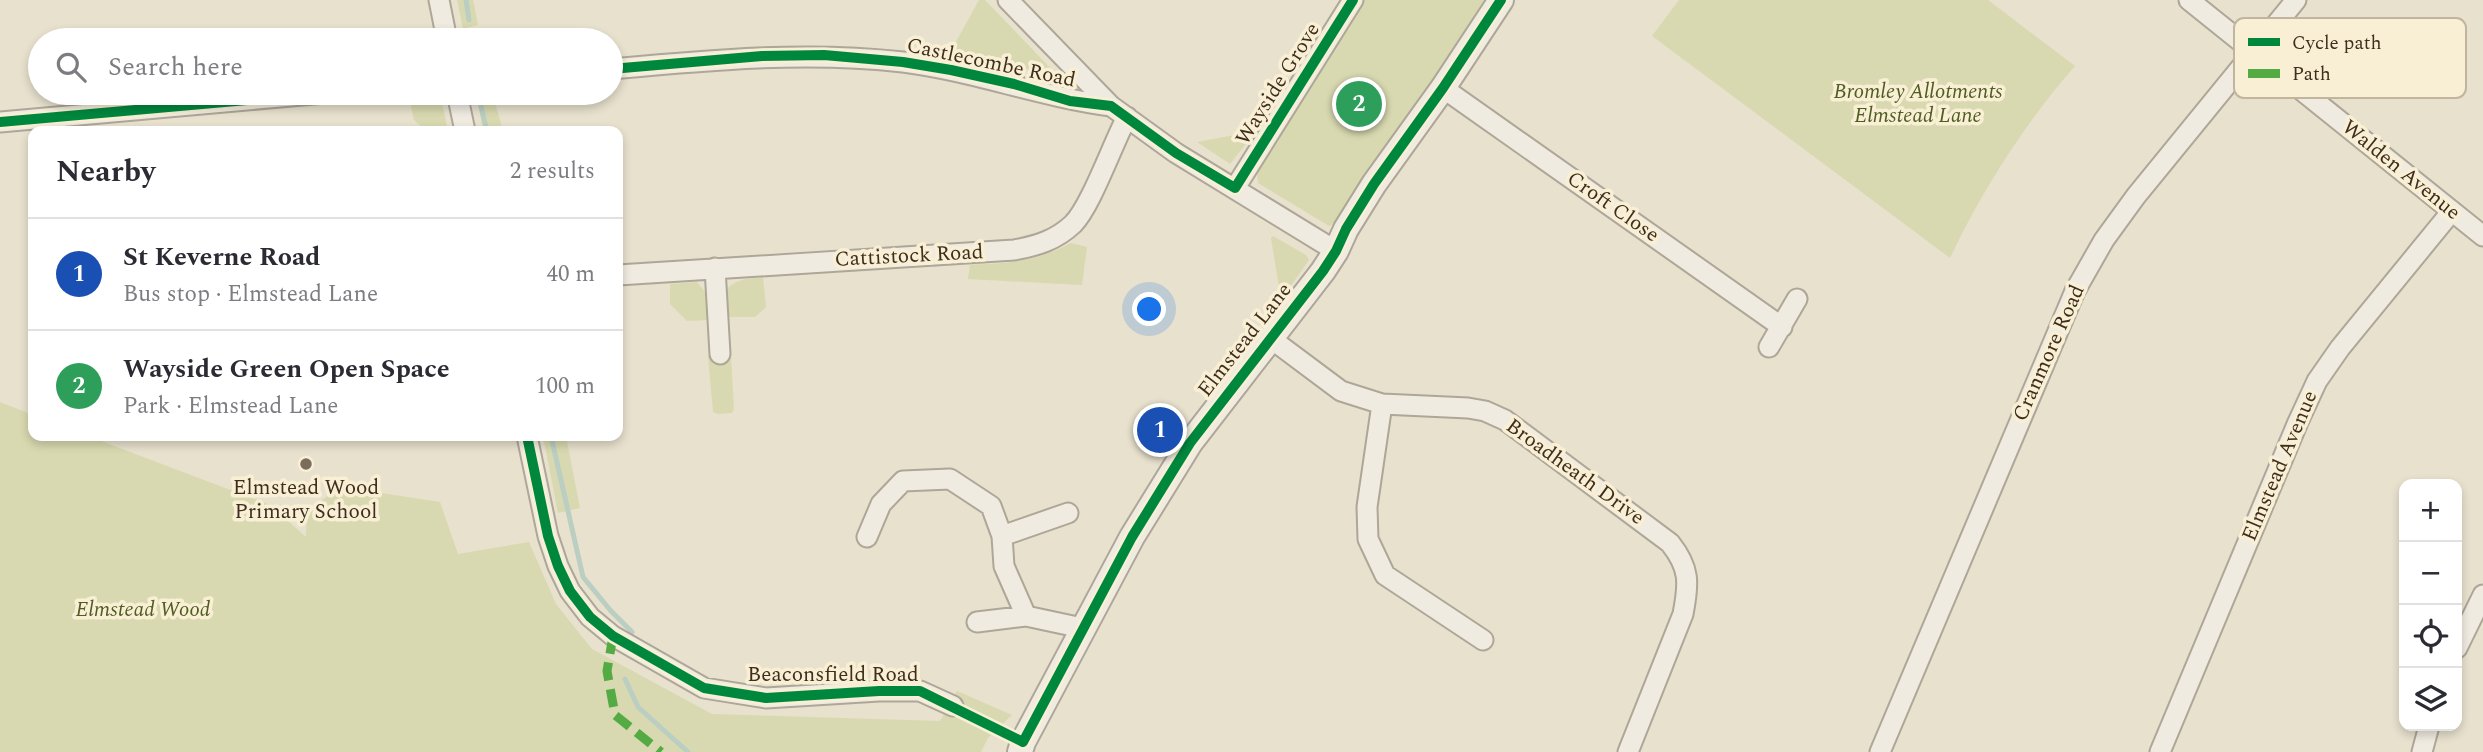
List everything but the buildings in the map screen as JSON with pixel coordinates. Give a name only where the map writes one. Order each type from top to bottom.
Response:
[{"type":"street","points":[[439,0],[445,28]]},
{"type":"street","points":[[1008,0],[1119,112],[1176,153],[1336,251]]},
{"type":"street","name":"Wayside Grove","points":[[1235,188],[1353,0]]},
{"type":"street","name":"Elmstead Lane","points":[[1020,752],[1082,628],[1142,520],[1190,443],[1336,251],[1346,229],[1374,184],[1443,88],[1501,0]]},
{"type":"street","name":"Walden Avenue","points":[[2189,0],[2234,36]]},
{"type":"street","name":"Cranmore Road","points":[[2281,18],[2296,0]]},
{"type":"street","name":"Castlecombe Road","points":[[623,68],[762,56],[824,55],[903,62],[1014,84],[1119,112]]},
{"type":"street","name":"Cranmore Road","points":[[1880,752],[2075,291],[2105,240],[2136,196],[2234,75]]},
{"type":"street","name":"Croft Close","points":[[1443,88],[1782,327]]},
{"type":"street","name":"Walden Avenue","points":[[2311,98],[2483,236]]},
{"type":"street","points":[[0,122],[191,105]]},
{"type":"street","points":[[460,105],[464,126]]},
{"type":"street","name":"Cattistock Road","points":[[623,275],[1014,250],[1040,244],[1058,236],[1081,215],[1119,112]]},
{"type":"street","name":"Elmstead Avenue","points":[[2160,752],[2317,381],[2340,348],[2452,211]]},
{"type":"street","points":[[716,268],[720,354]]},
{"type":"street","points":[[1769,347],[1797,299]]},
{"type":"street","name":"Broadheath Drive","points":[[1270,338],[1340,391],[1382,404],[1468,408],[1485,411],[1505,420],[1670,543],[1684,560],[1688,590],[1683,614],[1628,752]]},
{"type":"street","points":[[1382,404],[1367,507],[1368,539],[1385,575],[1483,640]]},
{"type":"street","name":"Beaconsfield Road","points":[[528,441],[548,536],[558,566],[570,591],[590,617],[613,636],[704,688],[766,698],[919,691],[953,706]]},
{"type":"street","points":[[867,537],[881,504],[903,481],[950,479],[991,506],[1002,536],[1004,566],[1026,615]]},
{"type":"street","points":[[1002,536],[1068,513]]},
{"type":"street","points":[[2462,638],[2483,596]]},
{"type":"street","points":[[977,622],[1026,615],[1082,628]]},
{"type":"street","points":[[2421,752],[2427,731]]},
{"type":"green space","points":[[457,0],[473,0],[478,25],[463,28]]},
{"type":"green space","points":[[979,0],[985,0],[1060,78],[952,49]]},
{"type":"green space","points":[[1365,0],[1486,0],[1336,223],[1329,226],[1258,183],[1256,164],[1286,125]]},
{"type":"green space","name":"Bromley Allotments Elmstead Lane","points":[[1679,0],[1988,0],[2075,66],[2039,110],[2006,158],[1976,207],[1950,258],[1652,36]]},
{"type":"green space","points":[[411,105],[442,105],[447,126],[421,126],[414,120]]},
{"type":"green space","points":[[478,105],[496,105],[502,126],[482,126]]},
{"type":"green space","points":[[1256,131],[1230,164],[1197,142]]},
{"type":"green space","points":[[1273,236],[1306,255],[1309,260],[1288,290],[1280,293],[1271,238]]},
{"type":"green space","points":[[1071,243],[1087,247],[1082,285],[968,279],[970,265],[1034,258]]},
{"type":"green space","points":[[763,277],[766,307],[755,317],[726,317],[726,290],[739,281]]},
{"type":"green space","points":[[697,282],[706,293],[708,320],[687,321],[670,304],[670,284]]},
{"type":"green space","points":[[731,355],[734,409],[732,413],[718,414],[713,412],[708,356]]},
{"type":"green space","name":"Elmstead Wood","points":[[0,402],[28,413],[28,441],[101,441],[270,505],[306,537],[307,510],[341,487],[440,502],[458,554],[529,542],[556,604],[592,649],[712,714],[940,721],[957,691],[1012,715],[988,738],[981,752],[0,752]]},
{"type":"green space","points":[[544,441],[567,441],[580,508],[558,513]]},
{"type":"waterway","points":[[466,0],[469,20]]},
{"type":"waterway","points":[[481,105],[486,126]]},
{"type":"waterway","points":[[552,441],[583,577],[632,632]]},
{"type":"waterway","points":[[625,679],[638,707],[688,752]]},
{"type":"marked path","points":[[613,636],[607,671],[615,715],[661,752]]},
{"type":"cycle path","points":[[623,68],[762,56],[824,55],[903,62],[951,70],[1014,84],[1070,101],[1111,106],[1176,153],[1235,188],[1353,0]]},
{"type":"cycle path","points":[[528,441],[548,536],[558,566],[570,591],[590,617],[613,636],[704,688],[766,698],[920,691],[1023,742],[1132,537],[1190,443],[1323,271],[1374,184],[1443,88],[1501,0]]},
{"type":"cycle path","points":[[0,122],[191,105]]},
{"type":"place","name":"Wayside Green Open Space","points":[[1359,104]]},
{"type":"place","name":"St Keverne Road","points":[[1160,430]]},
{"type":"place","name":"Elmstead Wood Primary School","points":[[306,464]]}]
